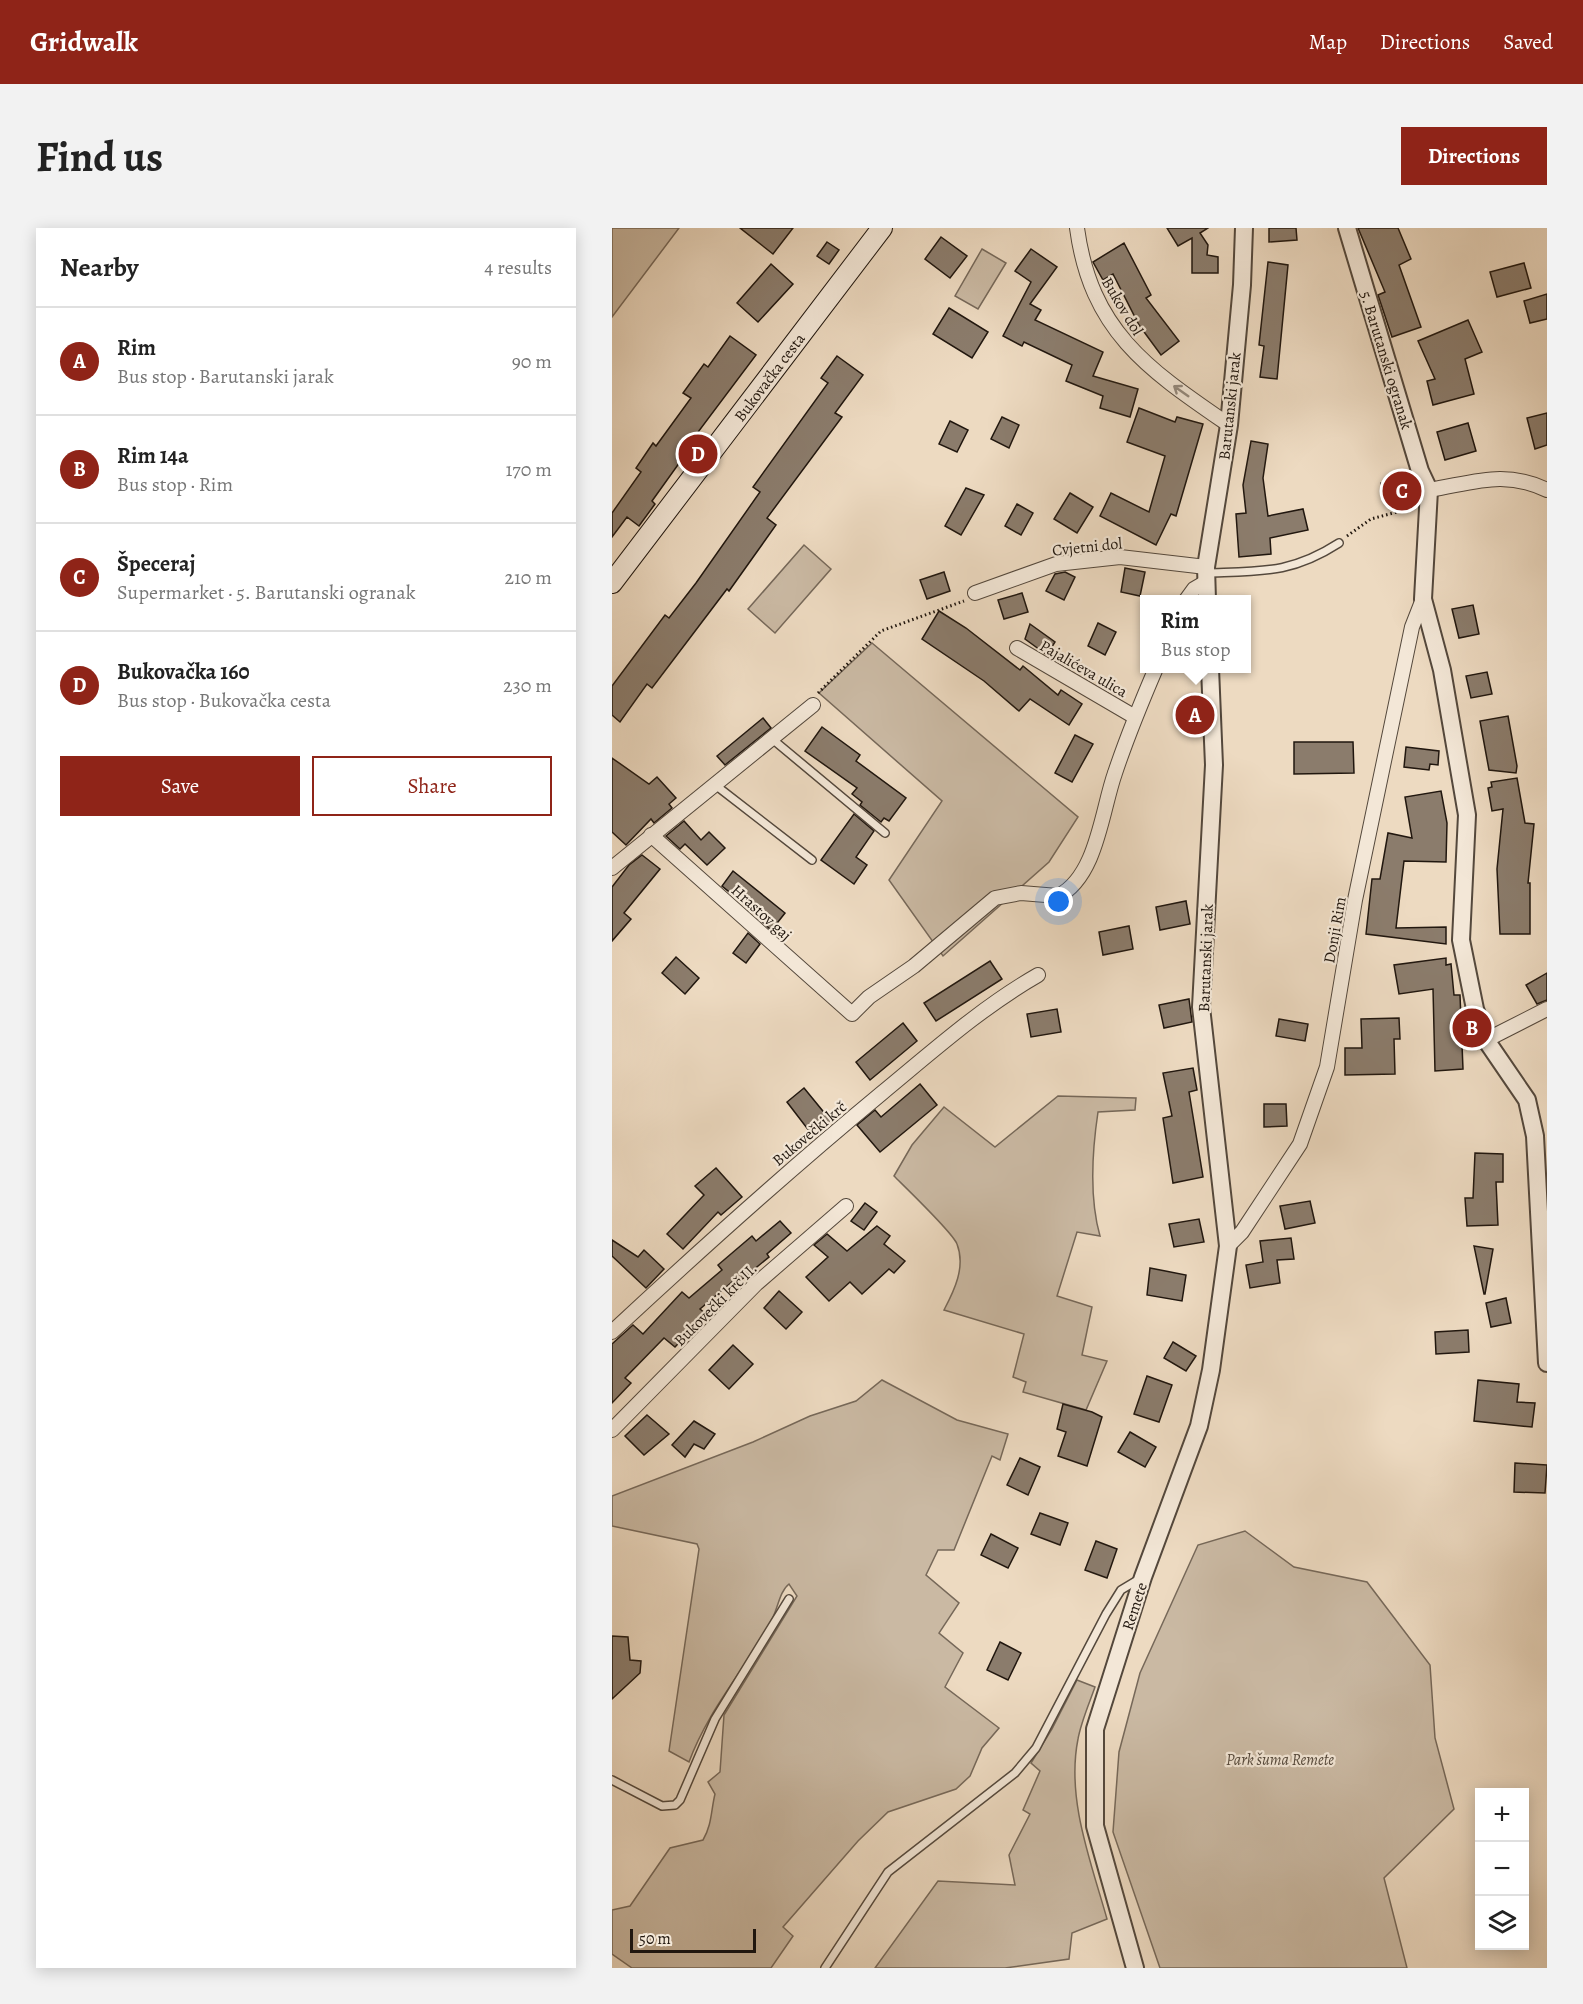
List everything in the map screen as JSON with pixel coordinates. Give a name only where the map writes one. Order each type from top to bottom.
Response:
[{"type":"main road","name":"Bukovačka cesta","points":[[612,583],[882,228]]},
{"type":"street","name":"Bukov dol","points":[[1077,228],[1080,252],[1089,285],[1116,331],[1134,354],[1168,383],[1229,425]]},
{"type":"street","name":"Barutanski jarak","points":[[1206,595],[1206,574],[1229,425],[1242,285],[1244,228]]},
{"type":"street","name":"5. Barutanski ogranak","points":[[1347,228],[1420,471],[1430,490]]},
{"type":"street","points":[[1547,490],[1526,480],[1490,477],[1430,490],[1423,599],[1442,670],[1467,815],[1461,940],[1475,1009],[1486,1040],[1527,1100],[1535,1136],[1547,1363]]},
{"type":"street","name":"Cvjetni dol","points":[[975,593],[1056,564],[1120,557],[1206,574]]},
{"type":"street","points":[[1190,595],[1206,574]]},
{"type":"street","name":"Donji Rim","points":[[1228,1246],[1242,1232],[1300,1144],[1328,1067],[1355,900],[1412,627],[1423,599]]},
{"type":"street","name":"Pajalićeva ulica","points":[[1017,648],[1135,717]]},
{"type":"street","points":[[1135,717],[1154,673]]},
{"type":"street","name":"Barutanski jarak","points":[[1210,673],[1214,765],[1201,1007],[1228,1246]]},
{"type":"street","points":[[612,868],[813,705]]},
{"type":"street","name":"Hrastov gaj","points":[[651,835],[852,1014],[869,997],[914,966],[995,898],[1021,893],[1058,896],[1070,886],[1088,860],[1103,823],[1107,796],[1135,717]]},
{"type":"street","name":"Bukovečki krč","points":[[612,1332],[771,1186],[829,1137],[1004,994],[1038,975]]},
{"type":"street","points":[[1486,1040],[1547,1009]]},
{"type":"street","name":"Bukovečki krč II.","points":[[612,1430],[756,1284],[846,1206]]},
{"type":"street","name":"Remete","points":[[1136,1968],[1095,1826],[1095,1730],[1143,1577],[1199,1426],[1211,1370],[1228,1246]]},
{"type":"lane","points":[[1206,574],[1285,569],[1317,557],[1339,543]]},
{"type":"lane","points":[[771,738],[885,833]]},
{"type":"lane","points":[[714,784],[812,860]]},
{"type":"lane","points":[[825,1968],[888,1872],[1015,1773],[1036,1748],[1121,1590],[1143,1577]]},
{"type":"lane","points":[[612,1780],[662,1806],[675,1805],[680,1800],[715,1719],[789,1599]]},
{"type":"path","points":[[1339,543],[1371,519],[1413,508]]},
{"type":"path","points":[[813,705],[813,698],[881,631],[966,600],[975,593]]},
{"type":"green space","points":[[612,228],[679,228],[612,317]]},
{"type":"green space","points":[[982,249],[1006,263],[978,309],[955,296]]},
{"type":"green space","points":[[804,545],[831,569],[775,633],[748,609]]},
{"type":"green space","points":[[872,643],[1078,817],[1049,862],[943,956],[889,880],[942,801],[819,693]]},
{"type":"green space","points":[[1058,1096],[1136,1098],[1135,1110],[1098,1112],[1094,1143],[1093,1190],[1100,1236],[1077,1232],[1057,1296],[1092,1307],[1082,1355],[1107,1361],[1086,1410],[1023,1392],[1026,1382],[1013,1377],[1024,1334],[944,1310],[958,1278],[960,1261],[957,1244],[954,1238],[894,1176],[912,1145],[944,1107],[995,1147]]},
{"type":"green space","points":[[882,1380],[957,1420],[1008,1434],[1000,1460],[992,1456],[954,1550],[938,1550],[926,1575],[959,1603],[939,1633],[963,1653],[945,1687],[999,1728],[982,1748],[970,1776],[956,1789],[888,1812],[858,1841],[783,1927],[793,1936],[771,1968],[632,1968],[612,1954],[612,1910],[630,1906],[670,1848],[703,1840],[710,1823],[715,1794],[708,1782],[720,1772],[724,1715],[797,1596],[789,1584],[783,1591],[773,1617],[707,1723],[689,1762],[669,1751],[699,1549],[697,1544],[612,1526],[612,1496],[753,1442],[810,1416],[856,1401]]},
{"type":"green space","name":"Park šuma Remete","points":[[1245,1531],[1294,1567],[1367,1582],[1430,1665],[1435,1738],[1454,1809],[1384,1878],[1407,1968],[1160,1968],[1113,1832],[1119,1752],[1140,1673],[1198,1545]]},
{"type":"green space","points":[[1077,1680],[1095,1687],[1078,1739],[1075,1784],[1082,1830],[1107,1919],[1072,1933],[1069,1959],[1005,1968],[875,1968],[938,1881],[1015,1885],[1009,1855],[1030,1814],[1023,1810],[1040,1771],[1031,1763],[1052,1729]]},
{"type":"building","points":[[740,228],[793,228],[773,254]]},
{"type":"building","points":[[1167,228],[1208,228],[1200,233],[1208,245],[1207,255],[1218,257],[1218,273],[1192,273],[1192,238],[1178,246]]},
{"type":"building","points":[[1269,228],[1296,228],[1297,240],[1269,242]]},
{"type":"building","points":[[1358,228],[1398,228],[1411,259],[1399,265],[1421,327],[1392,337],[1378,295],[1385,292]]},
{"type":"building","points":[[941,237],[967,256],[950,278],[925,259]]},
{"type":"building","points":[[827,242],[839,250],[829,264],[817,256]]},
{"type":"building","points":[[1124,243],[1151,295],[1146,298],[1179,341],[1161,355],[1139,325],[1113,274],[1103,280],[1093,262]]},
{"type":"building","points":[[1031,249],[1057,267],[1030,304],[1041,310],[1035,320],[1103,352],[1093,376],[1138,389],[1130,417],[1100,408],[1103,396],[1066,381],[1072,365],[1024,342],[1022,346],[1003,336],[1031,282],[1015,271]]},
{"type":"building","points":[[1268,262],[1288,265],[1277,379],[1260,377],[1264,346],[1259,345]]},
{"type":"building","points":[[1524,263],[1531,288],[1497,297],[1490,272]]},
{"type":"building","points":[[771,264],[793,284],[758,322],[737,303]]},
{"type":"building","points":[[1547,294],[1547,319],[1530,323],[1524,301]]},
{"type":"building","points":[[949,308],[988,332],[972,358],[933,334]]},
{"type":"building","points":[[1468,320],[1482,352],[1465,359],[1474,394],[1433,405],[1427,381],[1435,379],[1418,341]]},
{"type":"building","points":[[730,336],[756,355],[677,460],[680,462],[652,501],[655,504],[639,526],[627,517],[612,537],[612,513],[641,472],[636,468],[653,443],[656,446],[691,398],[683,393],[704,364],[708,367]]},
{"type":"building","points":[[837,356],[863,375],[835,413],[842,417],[767,518],[776,525],[729,591],[727,589],[652,688],[647,684],[620,722],[612,715],[612,686],[665,615],[669,618],[696,583],[760,492],[753,487],[828,383],[821,378]]},
{"type":"building","points":[[1139,408],[1175,422],[1177,417],[1203,424],[1176,516],[1171,514],[1156,545],[1100,516],[1111,493],[1149,512],[1165,456],[1127,442]]},
{"type":"building","points":[[1547,413],[1547,445],[1535,449],[1527,418]]},
{"type":"building","points":[[1002,417],[1019,425],[1009,448],[991,439]]},
{"type":"building","points":[[950,421],[968,430],[957,452],[939,444]]},
{"type":"building","points":[[1468,423],[1476,451],[1445,460],[1437,432]]},
{"type":"building","points":[[1251,441],[1268,444],[1263,478],[1268,516],[1303,509],[1308,530],[1270,538],[1271,554],[1239,557],[1236,514],[1246,513],[1243,485]]},
{"type":"building","points":[[1406,478],[1410,498],[1385,502],[1381,483]]},
{"type":"building","points":[[966,488],[984,495],[961,535],[945,526]]},
{"type":"building","points":[[1070,493],[1093,507],[1077,533],[1054,519]]},
{"type":"building","points":[[1017,504],[1033,513],[1021,535],[1005,526]]},
{"type":"building","points":[[1125,568],[1145,572],[1140,596],[1121,592]]},
{"type":"building","points":[[944,572],[950,591],[927,599],[920,580]]},
{"type":"building","points":[[1065,572],[1075,577],[1064,600],[1046,591],[1055,574]]},
{"type":"building","points":[[1022,593],[1028,612],[1004,619],[998,600]]},
{"type":"building","points":[[1473,605],[1479,634],[1459,638],[1452,609]]},
{"type":"building","points":[[939,611],[966,628],[1020,670],[1023,666],[1058,695],[1061,690],[1082,704],[1069,725],[1030,699],[1019,711],[984,681],[922,639]]},
{"type":"building","points":[[1098,623],[1116,632],[1105,655],[1088,646]]},
{"type":"building","points":[[1030,624],[1055,642],[1047,655],[1025,639]]},
{"type":"building","points":[[1487,672],[1492,694],[1471,698],[1466,676]]},
{"type":"building","points":[[1508,716],[1517,766],[1516,773],[1489,770],[1480,721]]},
{"type":"building","points":[[763,718],[771,728],[725,765],[717,756]]},
{"type":"building","points":[[822,727],[860,755],[856,761],[906,798],[889,821],[884,818],[881,822],[860,805],[862,802],[852,794],[857,788],[805,751]]},
{"type":"building","points":[[1075,735],[1093,744],[1072,782],[1055,773]]},
{"type":"building","points":[[1294,742],[1353,742],[1354,773],[1294,774]]},
{"type":"building","points":[[1406,747],[1439,751],[1438,765],[1430,764],[1429,770],[1404,767]]},
{"type":"building","points":[[612,758],[649,784],[657,777],[676,798],[669,804],[672,808],[654,823],[651,819],[626,845],[612,832]]},
{"type":"building","points":[[1517,778],[1525,823],[1534,824],[1528,883],[1530,883],[1530,934],[1500,934],[1497,869],[1503,809],[1492,811],[1488,788],[1492,787],[1491,782]]},
{"type":"building","points":[[1441,791],[1447,823],[1446,862],[1404,861],[1396,928],[1446,927],[1446,944],[1366,934],[1372,879],[1380,879],[1388,833],[1412,838],[1405,797]]},
{"type":"building","points":[[854,814],[874,831],[856,857],[867,865],[854,884],[821,860]]},
{"type":"building","points":[[684,821],[701,840],[709,832],[725,848],[707,865],[685,844],[680,849],[666,836]]},
{"type":"building","points":[[642,855],[660,869],[624,913],[631,919],[612,941],[612,887],[629,865]]},
{"type":"building","points":[[733,871],[785,913],[771,930],[759,919],[760,917],[722,886]]},
{"type":"building","points":[[1186,901],[1190,924],[1160,930],[1156,907]]},
{"type":"building","points":[[1129,926],[1133,949],[1103,955],[1099,932]]},
{"type":"building","points":[[748,933],[760,944],[746,963],[733,953]]},
{"type":"building","points":[[676,957],[699,978],[685,994],[662,973]]},
{"type":"building","points":[[1446,958],[1446,965],[1451,964],[1454,995],[1460,995],[1463,1069],[1435,1071],[1433,989],[1399,994],[1394,965]]},
{"type":"building","points":[[990,961],[1002,979],[936,1021],[924,1003]]},
{"type":"building","points":[[1547,973],[1547,1000],[1537,1004],[1526,985]]},
{"type":"building","points":[[1189,999],[1192,1022],[1164,1028],[1159,1005]]},
{"type":"building","points":[[1057,1009],[1061,1032],[1031,1037],[1027,1014]]},
{"type":"building","points":[[1399,1018],[1400,1039],[1394,1039],[1395,1074],[1345,1075],[1345,1048],[1362,1048],[1361,1019]]},
{"type":"building","points":[[1279,1019],[1308,1024],[1305,1041],[1276,1036]]},
{"type":"building","points":[[903,1023],[917,1041],[870,1080],[856,1062]]},
{"type":"building","points":[[1193,1068],[1197,1090],[1189,1092],[1203,1177],[1173,1183],[1163,1118],[1172,1116],[1163,1073]]},
{"type":"building","points":[[920,1084],[937,1105],[880,1152],[857,1125],[875,1110],[881,1117]]},
{"type":"building","points":[[804,1088],[831,1121],[813,1136],[787,1102]]},
{"type":"building","points":[[1264,1104],[1286,1104],[1287,1126],[1264,1127]]},
{"type":"building","points":[[1475,1153],[1503,1154],[1503,1182],[1496,1182],[1498,1225],[1467,1226],[1465,1198],[1473,1198]]},
{"type":"building","points":[[716,1168],[742,1197],[721,1215],[718,1212],[683,1249],[667,1234],[704,1195],[695,1186]]},
{"type":"building","points":[[1310,1201],[1315,1223],[1285,1229],[1280,1206]]},
{"type":"building","points":[[865,1203],[877,1212],[864,1230],[851,1221]]},
{"type":"building","points":[[1199,1219],[1204,1242],[1174,1247],[1169,1224]]},
{"type":"building","points":[[780,1221],[791,1233],[767,1254],[769,1257],[735,1285],[732,1282],[700,1309],[706,1314],[675,1347],[664,1338],[625,1378],[631,1383],[612,1403],[612,1344],[633,1325],[643,1334],[682,1292],[689,1298],[722,1270],[718,1265],[752,1236],[756,1241]]},
{"type":"building","points":[[877,1226],[890,1236],[884,1244],[905,1261],[894,1273],[889,1269],[862,1294],[850,1282],[829,1301],[806,1277],[828,1257],[814,1245],[827,1234],[847,1251]]},
{"type":"building","points":[[1291,1238],[1294,1259],[1277,1260],[1280,1283],[1250,1288],[1246,1265],[1263,1262],[1260,1241]]},
{"type":"building","points":[[612,1240],[638,1257],[644,1250],[664,1269],[646,1288],[612,1256]]},
{"type":"building","points":[[1474,1246],[1493,1249],[1485,1294],[1484,1294]]},
{"type":"building","points":[[1150,1268],[1186,1275],[1182,1301],[1147,1295]]},
{"type":"building","points":[[779,1291],[802,1312],[786,1329],[764,1308]]},
{"type":"building","points":[[1506,1298],[1511,1323],[1491,1327],[1486,1303]]},
{"type":"building","points":[[1468,1330],[1469,1352],[1436,1354],[1435,1332]]},
{"type":"building","points":[[1173,1342],[1196,1356],[1186,1371],[1164,1358]]},
{"type":"building","points":[[733,1345],[753,1364],[729,1389],[709,1370]]},
{"type":"building","points":[[1147,1376],[1172,1385],[1159,1422],[1134,1414]]},
{"type":"building","points":[[1478,1380],[1519,1384],[1517,1402],[1535,1403],[1532,1427],[1474,1421]]},
{"type":"building","points":[[1063,1404],[1102,1417],[1087,1466],[1058,1456],[1066,1432],[1057,1429]]},
{"type":"building","points":[[647,1415],[669,1434],[644,1455],[625,1436]]},
{"type":"building","points":[[694,1421],[715,1434],[704,1449],[694,1444],[685,1457],[672,1445]]},
{"type":"building","points":[[1130,1432],[1156,1447],[1145,1467],[1118,1452]]},
{"type":"building","points":[[1020,1458],[1040,1467],[1028,1495],[1007,1485]]},
{"type":"building","points":[[1515,1463],[1547,1465],[1545,1493],[1514,1492]]},
{"type":"building","points":[[1040,1513],[1068,1523],[1060,1545],[1031,1534]]},
{"type":"building","points":[[991,1534],[1018,1548],[1008,1568],[981,1555]]},
{"type":"building","points":[[1096,1541],[1117,1549],[1107,1578],[1085,1570]]},
{"type":"building","points":[[612,1636],[628,1637],[630,1660],[641,1661],[640,1673],[612,1699]]},
{"type":"building","points":[[1000,1642],[1021,1653],[1008,1680],[987,1670]]},
{"type":"place","name":"Bukovačka 160","points":[[698,454]]},
{"type":"place","name":"Špeceraj","points":[[1402,491]]},
{"type":"place","name":"Rim","points":[[1195,715]]},
{"type":"place","name":"Rim 14a","points":[[1472,1028]]}]
